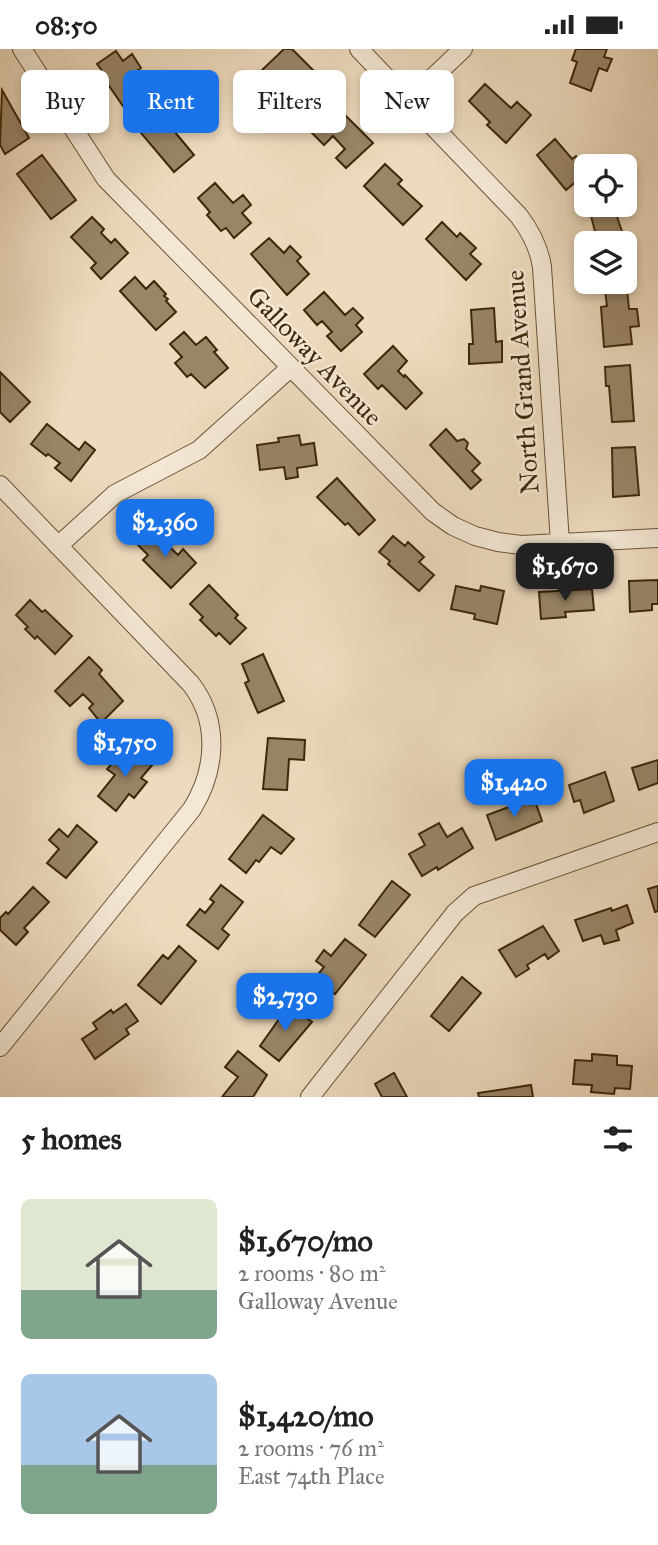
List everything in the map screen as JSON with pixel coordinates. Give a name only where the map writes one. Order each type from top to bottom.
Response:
[{"type":"street","name":"Galloway Avenue","points":[[22,49],[106,179],[416,497],[453,526],[475,536],[522,545],[658,538]]},
{"type":"street","name":"North Grand Avenue","points":[[359,49],[379,70]]},
{"type":"street","points":[[441,70],[463,49]]},
{"type":"street","name":"North Grand Avenue","points":[[439,133],[519,216],[531,233],[539,253],[560,543]]},
{"type":"street","points":[[58,546],[115,494],[199,450],[290,368]]},
{"type":"street","points":[[0,485],[196,690],[210,727],[212,751],[206,781],[192,809],[0,1047]]},
{"type":"street","points":[[310,1097],[455,913],[474,896],[658,832]]},
{"type":"building","points":[[284,49],[292,49],[313,70],[262,70]]},
{"type":"building","points":[[576,49],[607,49],[604,57],[612,59],[607,71],[599,68],[591,91],[570,83],[577,62],[572,60]]},
{"type":"building","points":[[116,51],[123,61],[132,54],[141,68],[123,70],[123,106],[109,86],[109,70],[102,70],[97,64]]},
{"type":"building","points":[[485,84],[511,108],[517,102],[531,115],[506,143],[487,125],[490,122],[469,101]]},
{"type":"building","points":[[2,90],[21,124],[21,133],[26,133],[29,138],[5,154],[0,145]]},
{"type":"building","points":[[346,116],[360,133],[373,143],[346,168],[336,158],[345,149],[333,136],[324,145],[312,133],[346,133]]},
{"type":"building","points":[[141,133],[176,133],[194,155],[174,172]]},
{"type":"building","points":[[555,139],[572,159],[574,158],[574,183],[566,190],[537,155]]},
{"type":"building","points":[[42,155],[76,200],[51,219],[17,174]]},
{"type":"building","points":[[385,164],[402,180],[398,184],[422,206],[403,225],[364,186]]},
{"type":"building","points":[[215,183],[233,203],[243,195],[251,205],[242,213],[251,223],[234,238],[226,228],[221,231],[207,215],[210,212],[198,198]]},
{"type":"building","points":[[92,217],[104,229],[101,233],[111,243],[115,239],[128,253],[101,279],[91,268],[96,263],[71,237]]},
{"type":"building","points":[[591,217],[617,217],[622,231],[595,231]]},
{"type":"building","points":[[442,222],[457,237],[460,233],[476,248],[470,254],[481,264],[466,280],[426,239]]},
{"type":"building","points":[[269,238],[284,253],[290,246],[301,257],[297,261],[309,274],[287,295],[251,254]]},
{"type":"building","points":[[135,277],[146,289],[154,281],[166,294],[166,301],[176,312],[156,330],[120,291]]},
{"type":"building","points":[[324,292],[345,315],[353,308],[363,318],[356,325],[362,332],[341,351],[327,336],[332,332],[322,321],[317,325],[304,310]]},
{"type":"building","points":[[605,294],[628,294],[629,309],[637,309],[639,326],[630,327],[632,344],[604,347],[601,307],[607,306]]},
{"type":"building","points":[[494,308],[496,342],[502,341],[502,362],[469,364],[469,344],[473,344],[471,310]]},
{"type":"building","points":[[184,332],[196,345],[206,337],[217,350],[214,352],[228,368],[205,388],[191,374],[187,377],[175,363],[182,357],[170,344]]},
{"type":"building","points":[[393,346],[407,361],[398,371],[422,393],[406,409],[382,385],[378,389],[364,374]]},
{"type":"building","points":[[630,365],[634,421],[612,422],[605,367]]},
{"type":"building","points":[[0,372],[30,402],[10,422],[0,412]]},
{"type":"building","points":[[47,424],[79,450],[85,442],[95,450],[71,481],[55,468],[60,463],[31,444]]},
{"type":"building","points":[[446,429],[457,441],[464,439],[468,443],[466,449],[480,463],[472,471],[481,480],[471,489],[430,445]]},
{"type":"building","points":[[299,435],[301,445],[314,443],[317,465],[297,468],[298,477],[286,479],[284,467],[260,470],[257,445],[279,442],[278,438]]},
{"type":"building","points":[[635,447],[639,495],[613,497],[612,448]]},
{"type":"building","points":[[337,478],[375,520],[359,535],[317,497]]},
{"type":"building","points":[[150,528],[178,555],[183,549],[196,563],[171,588],[143,560],[148,555],[136,543]]},
{"type":"building","points":[[393,536],[405,546],[408,542],[424,557],[419,562],[434,575],[419,591],[388,564],[390,561],[379,552]]},
{"type":"building","points":[[658,580],[658,604],[652,604],[652,610],[630,612],[629,581]]},
{"type":"building","points":[[209,585],[238,615],[235,618],[246,628],[230,644],[219,633],[216,636],[200,620],[203,617],[190,604]]},
{"type":"building","points":[[456,586],[480,591],[481,586],[504,591],[497,624],[474,619],[475,614],[451,609]]},
{"type":"building","points":[[592,589],[594,610],[565,612],[566,617],[541,619],[539,592]]},
{"type":"building","points":[[30,600],[42,612],[45,610],[72,636],[55,654],[37,636],[35,639],[25,629],[28,627],[16,615]]},
{"type":"building","points":[[263,654],[284,701],[258,713],[245,683],[249,681],[242,664]]},
{"type":"building","points":[[89,657],[102,670],[99,674],[123,701],[101,723],[89,708],[93,704],[83,694],[70,706],[55,691]]},
{"type":"building","points":[[268,738],[305,740],[304,760],[289,759],[287,790],[263,789]]},
{"type":"building","points":[[136,750],[153,764],[141,778],[147,782],[134,798],[129,794],[116,811],[98,796],[115,775],[107,769],[120,755],[127,761]]},
{"type":"building","points":[[658,760],[658,783],[639,790],[632,768]]},
{"type":"building","points":[[605,772],[614,801],[584,813],[580,800],[574,802],[569,785]]},
{"type":"building","points":[[534,798],[542,821],[496,840],[487,815]]},
{"type":"building","points":[[263,815],[294,839],[281,854],[271,847],[246,873],[229,859]]},
{"type":"building","points":[[439,823],[447,837],[462,828],[473,848],[438,870],[437,867],[422,876],[409,854],[425,845],[419,834]]},
{"type":"building","points":[[77,825],[97,842],[66,878],[47,863],[59,849],[49,840],[59,829],[68,837]]},
{"type":"building","points":[[392,881],[410,895],[375,937],[359,925]]},
{"type":"building","points":[[221,885],[243,902],[222,929],[229,935],[218,949],[187,925],[200,909],[205,913],[214,902],[210,899]]},
{"type":"building","points":[[658,886],[658,911],[655,912],[648,889]]},
{"type":"building","points":[[33,887],[49,902],[24,928],[28,932],[16,945],[0,930],[0,918],[6,912],[8,914]]},
{"type":"building","points":[[627,905],[633,923],[616,930],[619,940],[604,944],[601,935],[583,941],[575,920]]},
{"type":"building","points":[[543,926],[559,951],[548,959],[545,954],[527,965],[529,969],[516,977],[499,950]]},
{"type":"building","points":[[345,939],[366,955],[335,994],[315,978],[324,967],[316,961],[324,950],[331,956]]},
{"type":"building","points":[[179,946],[196,961],[161,1004],[138,985],[163,955],[168,959]]},
{"type":"building","points":[[462,977],[481,993],[449,1031],[431,1016]]},
{"type":"building","points":[[126,1004],[138,1021],[126,1029],[129,1034],[95,1059],[82,1039],[97,1029],[93,1023],[111,1010],[113,1013]]},
{"type":"building","points":[[289,1005],[312,1022],[279,1061],[260,1046]]},
{"type":"building","points":[[238,1051],[267,1075],[253,1097],[222,1097],[238,1077],[225,1067]]},
{"type":"building","points":[[592,1054],[617,1056],[617,1065],[632,1066],[630,1089],[615,1088],[614,1094],[591,1092],[592,1085],[573,1084],[575,1060],[592,1061]]},
{"type":"building","points":[[394,1073],[407,1097],[382,1097],[375,1084]]},
{"type":"building","points":[[531,1085],[533,1097],[479,1097],[478,1093]]}]
